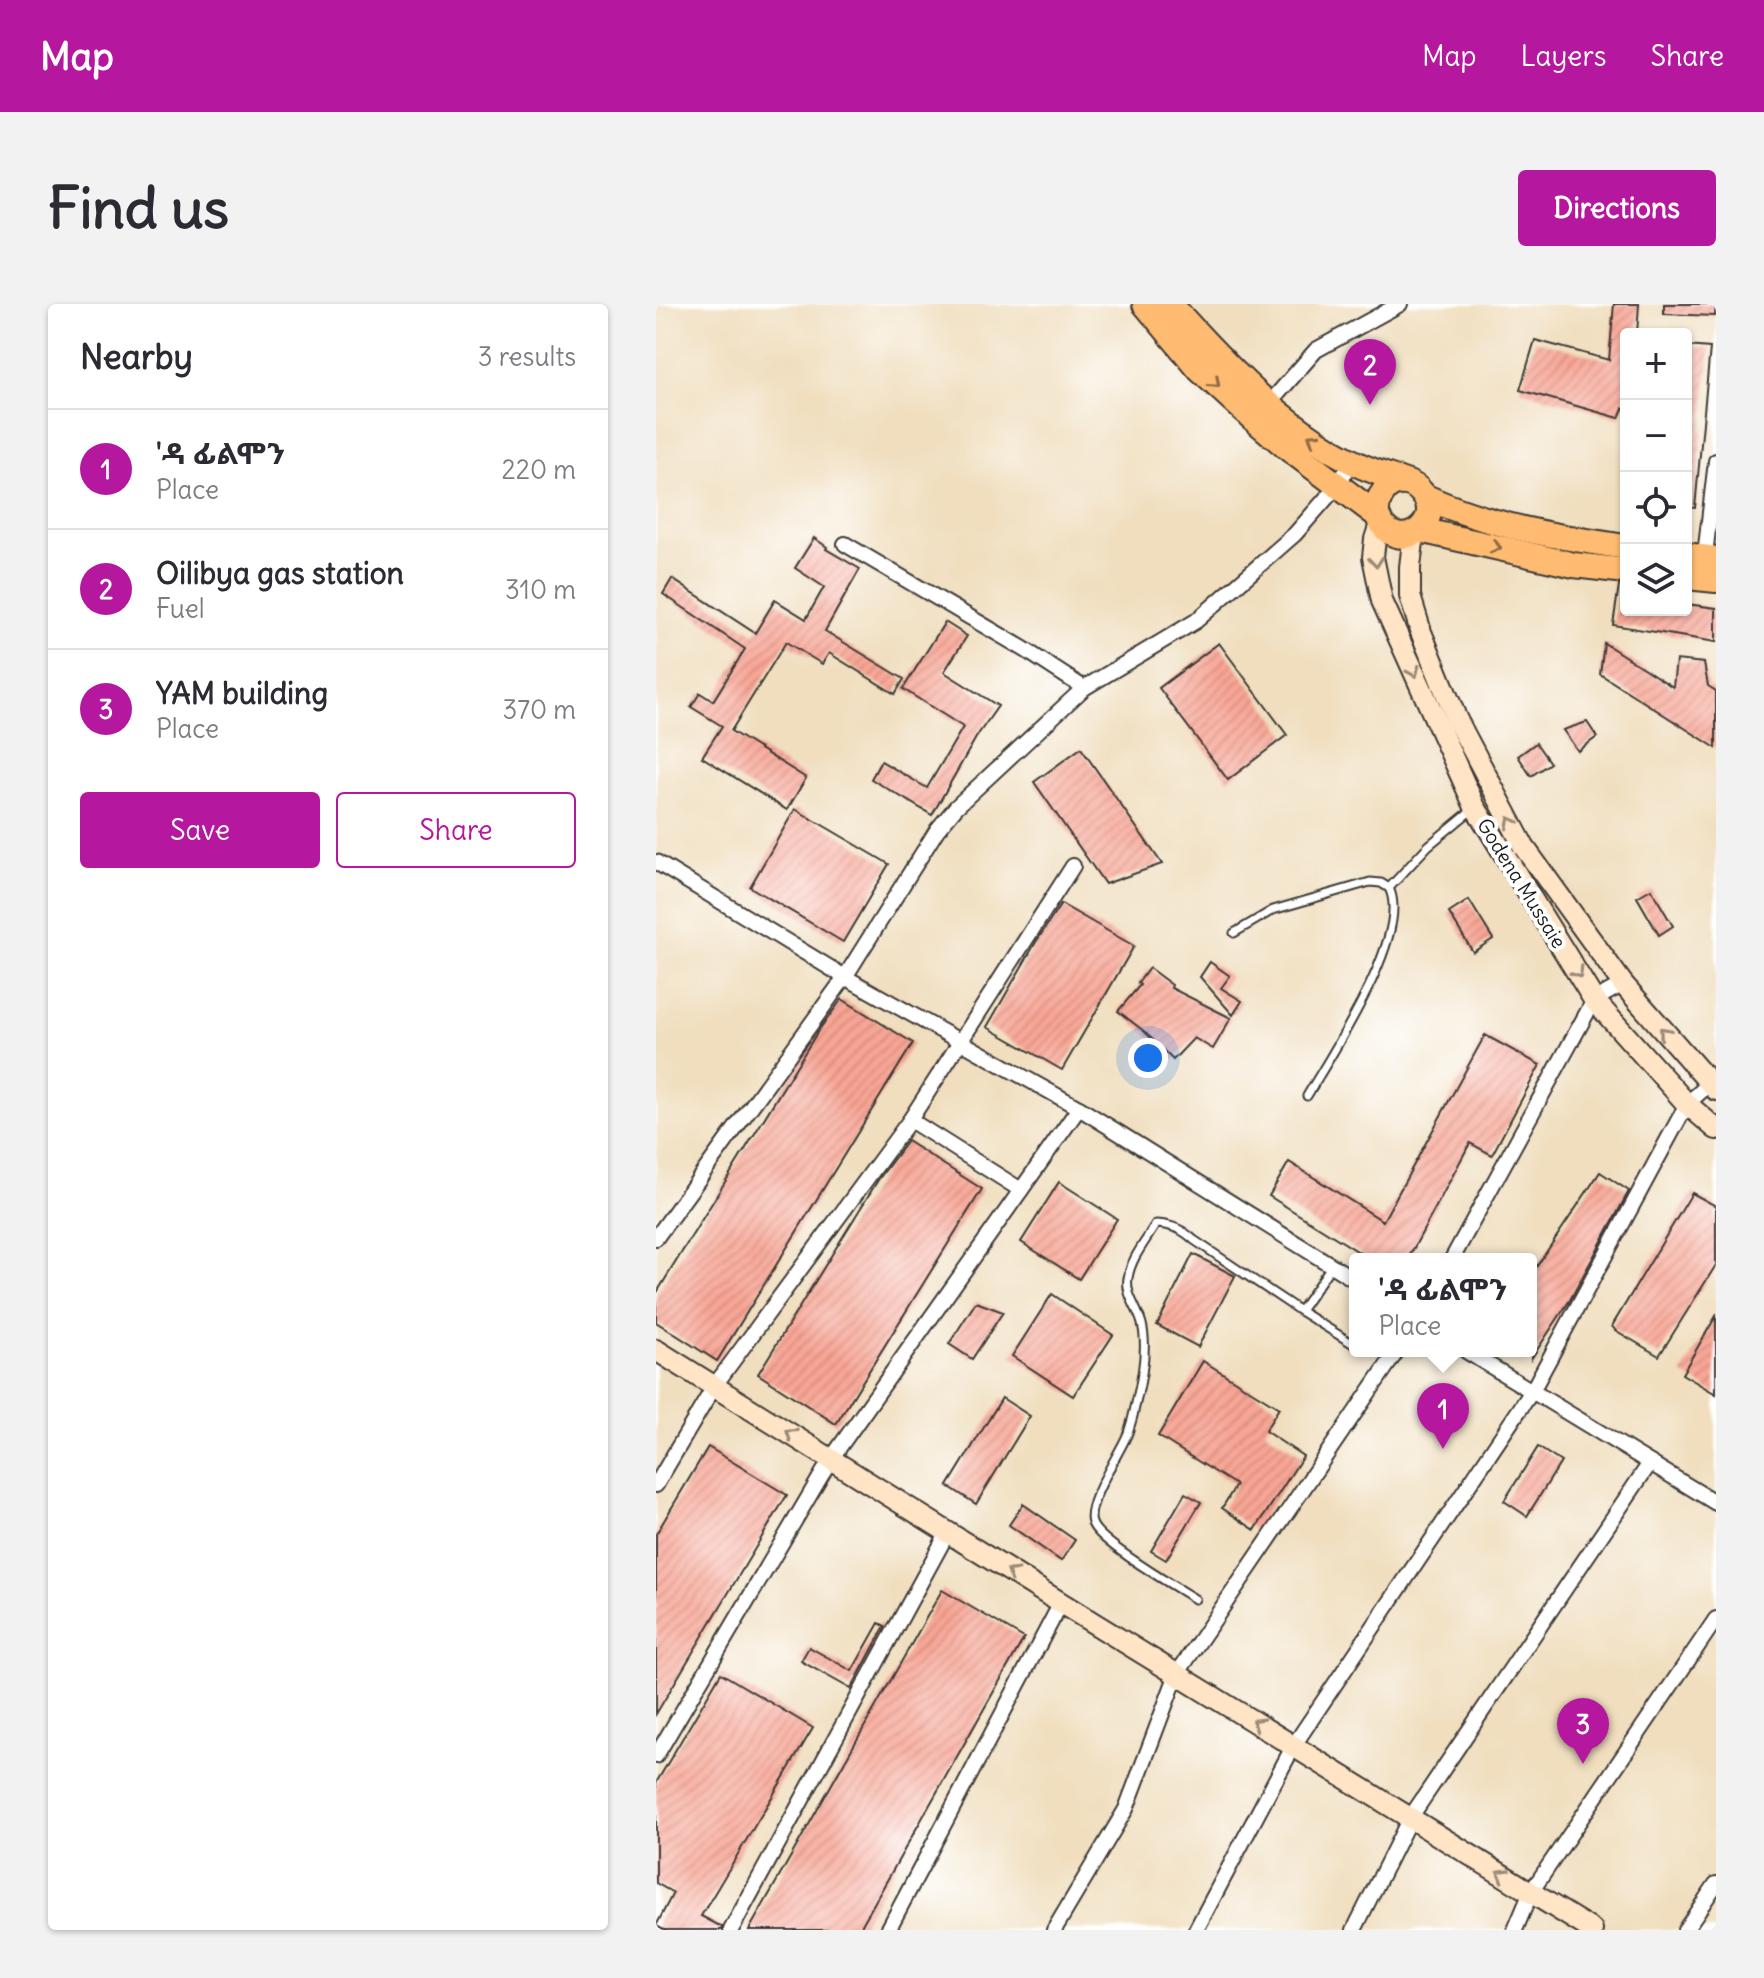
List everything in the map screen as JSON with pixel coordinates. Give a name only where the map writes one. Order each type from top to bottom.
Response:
[{"type":"main road","points":[[1145,304],[1268,405],[1352,462],[1468,514],[1519,528],[1620,546]]},
{"type":"main road","points":[[1170,304],[1190,342],[1200,370],[1249,415],[1378,520],[1385,530],[1399,536],[1417,532],[1574,565],[1620,570]]},
{"type":"main road","points":[[1378,520],[1376,506],[1379,498],[1384,491],[1399,483],[1417,490],[1429,506],[1429,515],[1417,532]]},
{"type":"main road","points":[[1574,565],[1576,540]]},
{"type":"street","points":[[1268,405],[1316,350],[1400,304]]},
{"type":"street","points":[[1702,568],[1716,461]]},
{"type":"street","points":[[656,1238],[845,977],[937,830],[956,807],[1084,688],[1196,621],[1295,534],[1337,486],[1352,462]]},
{"type":"street","name":"Godena Mussaie","points":[[1378,520],[1373,557],[1382,601],[1448,724],[1524,847],[1623,984],[1713,1087]]},
{"type":"street","name":"Godena Mussaie","points":[[1417,532],[1410,567],[1410,596],[1475,807],[1594,1000],[1687,1104],[1716,1129]]},
{"type":"street","points":[[845,544],[1024,649],[1084,688]]},
{"type":"street","points":[[656,862],[845,977],[1079,1108],[1349,1276]]},
{"type":"street","points":[[656,1485],[715,1385],[910,1120],[1073,866]]},
{"type":"street","points":[[1455,1253],[1594,1000],[1623,984]]},
{"type":"street","points":[[1196,1930],[1294,1745],[1532,1391],[1687,1104],[1713,1087]]},
{"type":"street","points":[[656,1756],[831,1459],[1079,1108]]},
{"type":"street","points":[[910,1120],[1021,1190]]},
{"type":"street","points":[[656,1350],[1592,1930]]},
{"type":"street","points":[[1054,1930],[1126,1809],[1177,1674],[1393,1357]]},
{"type":"street","points":[[1476,1357],[1716,1503]]},
{"type":"street","points":[[1354,1930],[1410,1818],[1650,1463]]},
{"type":"street","points":[[731,1930],[948,1532]]},
{"type":"street","points":[[888,1930],[1061,1603]]},
{"type":"street","points":[[1515,1930],[1531,1892],[1716,1619]]},
{"type":"street","points":[[1685,1930],[1716,1884]]},
{"type":"lane","points":[[1389,888],[1428,846],[1475,807]]},
{"type":"lane","points":[[1234,933],[1273,910],[1370,882],[1389,888],[1394,904],[1392,927],[1378,966],[1359,1008],[1307,1096]]},
{"type":"lane","points":[[1195,1599],[1104,1539],[1092,1524],[1092,1508],[1128,1433],[1140,1385],[1145,1342],[1142,1321],[1127,1288],[1133,1261],[1156,1224],[1171,1225],[1349,1341]]},
{"type":"lane","points":[[1300,1311],[1332,1265]]},
{"type":"building","points":[[1614,304],[1639,304],[1637,328],[1620,328],[1619,418],[1520,390],[1535,340],[1609,360]]},
{"type":"building","points":[[1664,304],[1716,304],[1715,316],[1664,314]]},
{"type":"building","points":[[1692,346],[1710,348],[1695,508],[1692,508]]},
{"type":"building","points":[[814,538],[826,549],[860,569],[825,631],[904,679],[895,694],[829,653],[822,664],[786,642],[731,731],[806,778],[787,810],[702,757],[722,726],[691,707],[700,693],[713,701],[745,649],[663,594],[672,579],[755,633],[775,600],[806,619],[824,587],[795,568]]},
{"type":"building","points":[[1620,585],[1620,616],[1692,616],[1692,605],[1716,608],[1716,642],[1613,625]]},
{"type":"building","points":[[945,622],[967,636],[944,672],[998,706],[977,736],[932,815],[871,779],[881,761],[927,788],[963,727],[903,689]]},
{"type":"building","points":[[1219,643],[1287,735],[1228,780],[1159,688]]},
{"type":"building","points":[[1604,643],[1673,687],[1676,660],[1704,663],[1708,686],[1716,691],[1716,748],[1600,674]]},
{"type":"building","points":[[1587,722],[1597,737],[1578,751],[1563,730]]},
{"type":"building","points":[[1536,743],[1550,763],[1531,776],[1518,756]]},
{"type":"building","points":[[1081,748],[1162,864],[1105,884],[1034,782]]},
{"type":"building","points":[[795,809],[889,864],[843,942],[750,887]]},
{"type":"building","points":[[1651,889],[1673,926],[1659,935],[1637,897]]},
{"type":"building","points":[[1469,900],[1493,939],[1473,952],[1449,913]]},
{"type":"building","points":[[1061,904],[1134,946],[1062,1070],[987,1027]]},
{"type":"building","points":[[1210,962],[1230,976],[1221,988],[1242,1001],[1233,1015],[1200,977]]},
{"type":"building","points":[[1149,968],[1172,985],[1171,988],[1231,1018],[1213,1049],[1194,1038],[1173,1060],[1118,1011],[1140,985],[1138,983]]},
{"type":"building","points":[[842,999],[913,1043],[717,1361],[656,1322],[656,1294],[818,1031]]},
{"type":"building","points":[[1485,1035],[1540,1065],[1492,1155],[1470,1143],[1411,1253],[1360,1253],[1269,1196],[1289,1162],[1383,1221]]},
{"type":"building","points":[[907,1141],[982,1189],[836,1424],[758,1374],[878,1180]]},
{"type":"building","points":[[1600,1172],[1629,1191],[1570,1300],[1537,1350],[1537,1266]]},
{"type":"building","points":[[1059,1182],[1117,1219],[1079,1279],[1021,1242]]},
{"type":"building","points":[[1692,1193],[1716,1206],[1716,1265],[1659,1356],[1612,1326]]},
{"type":"building","points":[[1193,1254],[1235,1276],[1198,1347],[1157,1325]]},
{"type":"building","points":[[1052,1294],[1113,1335],[1073,1396],[1012,1356]]},
{"type":"building","points":[[976,1302],[1003,1312],[972,1359],[949,1344]]},
{"type":"building","points":[[1716,1316],[1716,1394],[1682,1374]]},
{"type":"building","points":[[1203,1361],[1279,1408],[1265,1431],[1303,1456],[1255,1530],[1222,1508],[1236,1485],[1158,1436]]},
{"type":"building","points":[[1002,1398],[1030,1416],[976,1504],[948,1486]]},
{"type":"building","points":[[708,1447],[787,1495],[656,1714],[656,1534]]},
{"type":"building","points":[[1538,1447],[1561,1462],[1527,1516],[1504,1501]]},
{"type":"building","points":[[1185,1493],[1201,1502],[1166,1560],[1151,1551]]},
{"type":"building","points":[[1023,1504],[1075,1540],[1061,1561],[1009,1525]]},
{"type":"building","points":[[942,1590],[1024,1638],[859,1930],[749,1930]]},
{"type":"building","points":[[879,1623],[885,1626],[851,1689],[801,1661],[809,1647],[852,1671]]},
{"type":"building","points":[[721,1673],[813,1728],[701,1916],[722,1927],[721,1930],[664,1930],[656,1926],[673,1893],[656,1883],[656,1783]]},
{"type":"place","name":"Oilibya gas station","points":[[1370,405]]},
{"type":"place","name":"'ዳ ፊልሞን","points":[[1443,1449]]},
{"type":"place","name":"YAM building","points":[[1583,1764]]}]
